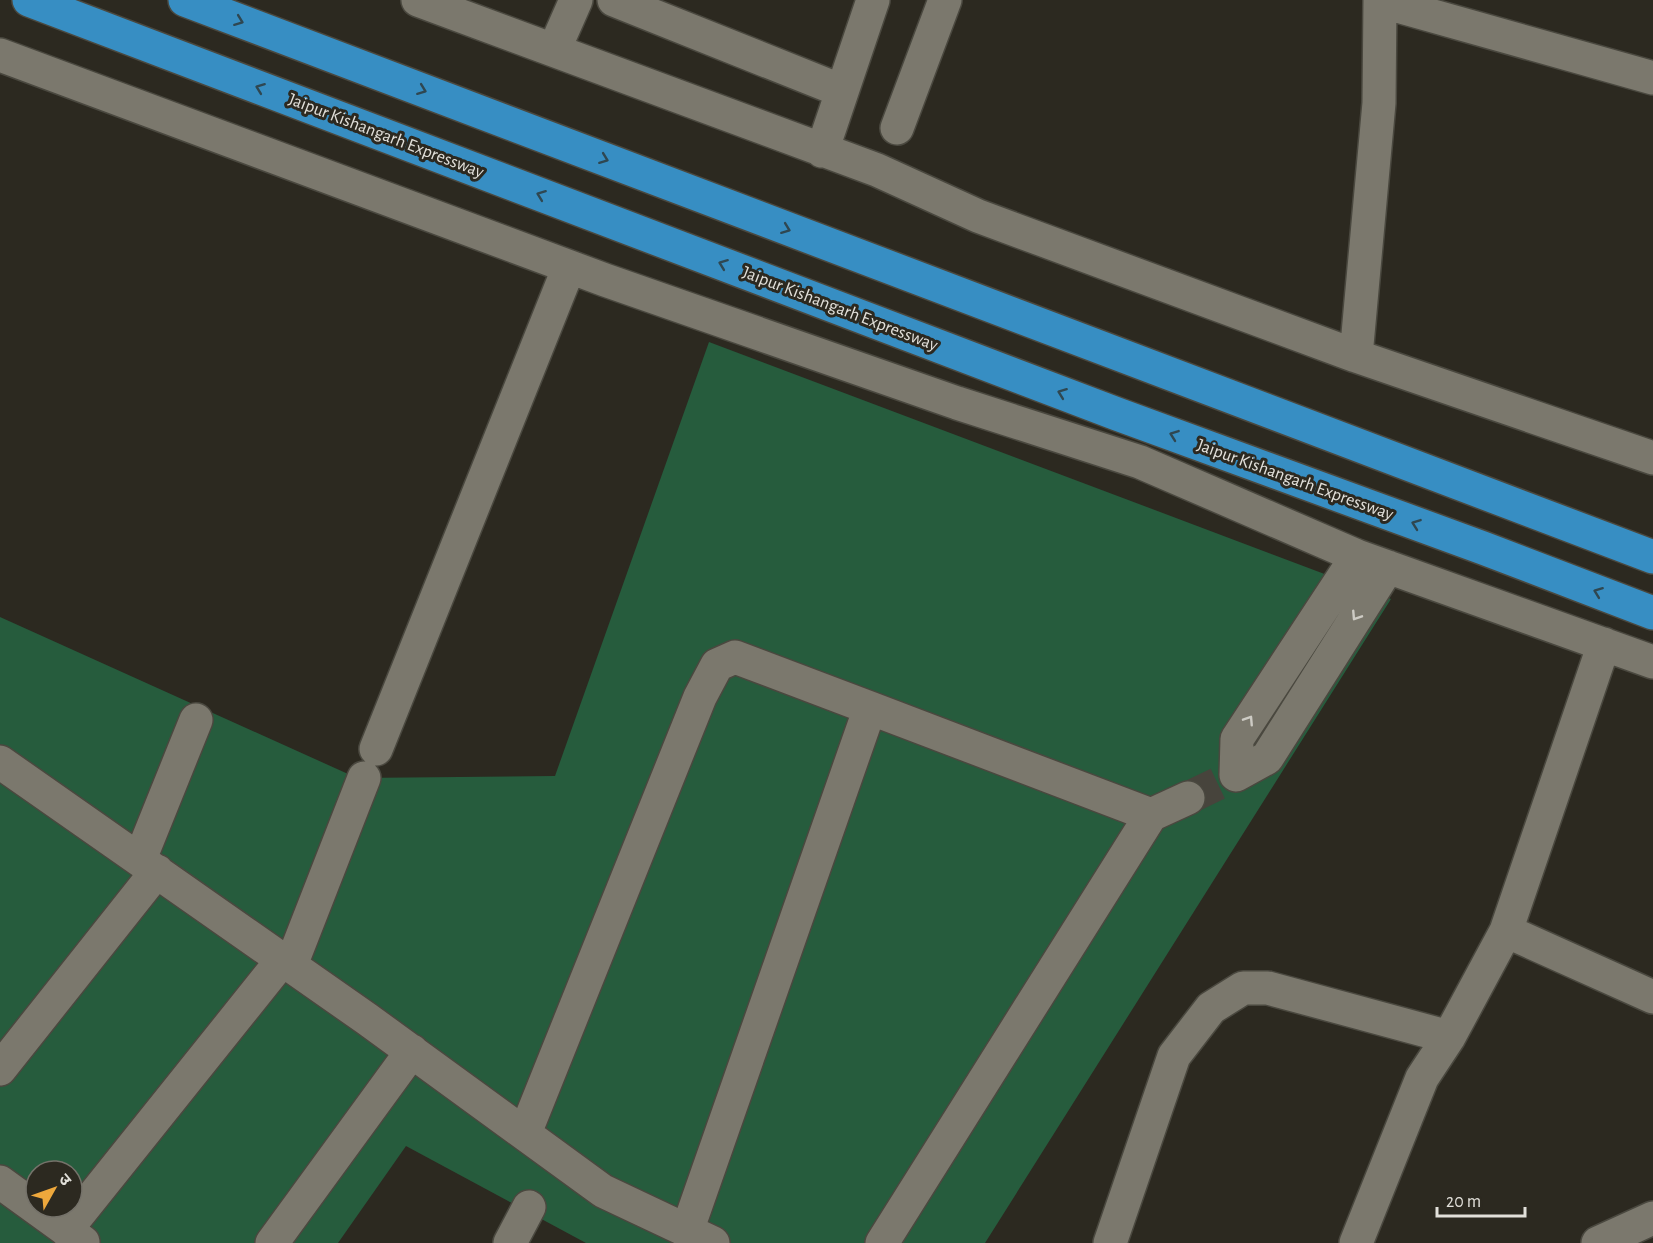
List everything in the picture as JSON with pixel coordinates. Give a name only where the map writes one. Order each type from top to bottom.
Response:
[{"type":"highway","name":"Jaipur Kishangarh Expressway","points":[[29,0],[1117,414],[1653,613]]},
{"type":"highway","points":[[185,0],[1653,557]]},
{"type":"street","points":[[418,0],[877,170],[978,216],[1356,356],[1653,458]]},
{"type":"street","points":[[554,50],[576,0]]},
{"type":"street","points":[[614,0],[842,92]]},
{"type":"street","points":[[822,150],[873,0]]},
{"type":"street","points":[[897,128],[945,0]]},
{"type":"street","points":[[1356,356],[1379,103],[1380,1],[1653,78]]},
{"type":"street","points":[[0,54],[569,267],[957,403],[1140,462],[1356,556],[1653,662]]},
{"type":"street","points":[[0,1182],[75,1237],[287,962],[370,763],[569,267]]},
{"type":"street","points":[[1356,556],[1237,739],[1236,775],[1267,758],[1388,567]]},
{"type":"street","points":[[1356,1243],[1422,1078],[1449,1037],[1506,931],[1604,644]]},
{"type":"street","points":[[525,1133],[695,708],[717,665],[735,657],[1151,815]]},
{"type":"street","points":[[3,770],[149,865],[412,1051],[603,1191],[700,1237],[870,708]]},
{"type":"street","points":[[0,1069],[149,865],[196,720]]},
{"type":"street","points":[[882,1243],[1151,815],[1188,798]]},
{"type":"street","points":[[1506,931],[1653,997]]},
{"type":"street","points":[[1110,1243],[1174,1056],[1211,1008],[1219,1003],[1244,988],[1268,988],[1449,1037]]},
{"type":"street","points":[[272,1243],[412,1051]]},
{"type":"street","points":[[510,1243],[529,1207]]},
{"type":"street","points":[[1598,1243],[1653,1218]]},
{"type":"green space","points":[[709,342],[1391,599],[985,1243],[586,1243],[406,1146],[338,1243],[0,1243],[0,617],[357,778],[555,776]]},
{"type":"tunnel","points":[[1188,798],[1236,775]]}]
